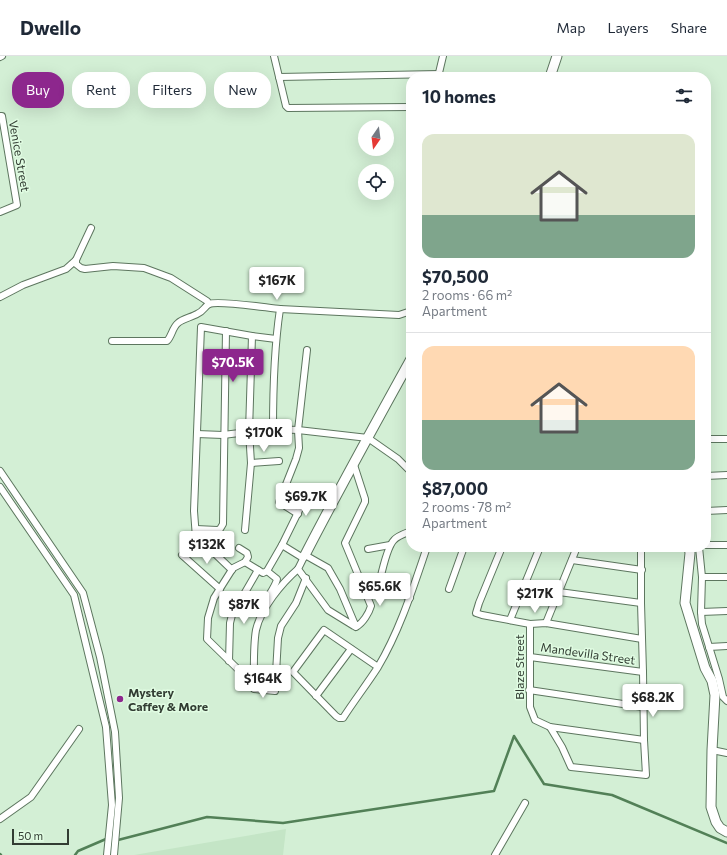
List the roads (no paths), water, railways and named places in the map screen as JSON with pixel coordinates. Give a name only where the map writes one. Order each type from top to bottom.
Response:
[{"type":"street","points":[[274,56],[286,106],[289,108],[406,107]]},
{"type":"street","points":[[440,72],[443,56]]},
{"type":"street","points":[[552,72],[557,56]]},
{"type":"street","points":[[279,77],[406,75]]},
{"type":"street","name":"Venice Street","points":[[0,212],[17,205],[1,116]]},
{"type":"street","points":[[0,297],[23,285],[66,269],[76,260],[91,228]]},
{"type":"street","points":[[76,260],[76,264],[81,268],[113,266],[144,268],[171,278],[207,301],[209,304],[233,303],[280,309],[399,315],[406,313]]},
{"type":"street","points":[[112,341],[167,341],[179,322],[203,312],[209,304]]},
{"type":"street","points":[[273,429],[273,387],[276,338],[280,309]]},
{"type":"street","points":[[196,538],[194,511],[201,327],[252,336],[276,338]]},
{"type":"street","points":[[196,529],[217,530],[222,527],[226,331]]},
{"type":"street","points":[[245,530],[251,464],[249,431],[252,336]]},
{"type":"street","points":[[298,514],[279,502],[296,459],[299,444],[298,430],[307,350]]},
{"type":"street","points":[[306,578],[296,604],[281,626],[278,638],[275,691],[254,689],[256,629],[262,616],[280,586],[298,569],[333,500],[354,465],[406,368]]},
{"type":"street","points":[[197,434],[223,435],[273,429],[298,430],[368,438],[398,459],[406,467]]},
{"type":"street","points":[[711,439],[727,440]]},
{"type":"street","points":[[251,464],[279,461]]},
{"type":"street","points":[[354,465],[365,502],[345,543],[371,606],[360,625],[356,627]]},
{"type":"street","points":[[0,471],[83,593],[100,657],[115,732],[119,798],[114,855]]},
{"type":"street","points":[[711,476],[727,475]]},
{"type":"street","points":[[0,487],[74,595],[106,727],[112,805],[107,855]]},
{"type":"street","points":[[245,562],[263,573],[267,571],[282,545],[310,488],[333,500]]},
{"type":"street","points":[[711,511],[727,510]]},
{"type":"street","points":[[406,533],[394,539],[390,545],[380,580],[385,585],[410,598]]},
{"type":"street","points":[[282,545],[328,568],[340,590],[356,627]]},
{"type":"street","points":[[368,549],[390,545]]},
{"type":"street","points":[[711,545],[727,545]]},
{"type":"street","points":[[207,546],[232,570]]},
{"type":"street","points":[[239,548],[248,555],[245,562],[232,570],[214,598],[208,618],[207,639],[250,681],[252,628],[270,593],[277,584],[278,579],[267,571]]},
{"type":"street","points":[[378,667],[324,630],[293,672],[336,716],[343,718],[378,667],[391,641],[410,598],[425,552]]},
{"type":"street","points":[[449,589],[462,552]]},
{"type":"street","points":[[500,552],[476,613],[530,624],[546,623],[642,639]]},
{"type":"street","points":[[510,620],[538,552]]},
{"type":"street","points":[[546,623],[575,552]]},
{"type":"street","points":[[550,727],[644,740],[641,552]]},
{"type":"street","points":[[690,552],[685,603],[705,668],[712,681],[715,695],[711,807],[716,822],[720,828],[727,832]]},
{"type":"street","points":[[700,552],[702,577],[702,624],[723,697],[727,701]]},
{"type":"street","points":[[182,554],[220,589]]},
{"type":"street","points":[[572,560],[642,570]]},
{"type":"street","points":[[298,569],[328,610],[356,627]]},
{"type":"street","points":[[229,661],[230,624],[232,615],[258,570]]},
{"type":"street","points":[[702,577],[727,577]]},
{"type":"street","points":[[559,592],[641,603]]},
{"type":"street","points":[[701,612],[727,611]]},
{"type":"street","name":"Blaze Street","points":[[530,624],[530,707],[535,720],[550,727],[562,747],[571,767],[646,775],[644,740]]},
{"type":"street","points":[[709,647],[727,646]]},
{"type":"street","points":[[316,696],[350,649]]},
{"type":"street","name":"Mandevilla Street","points":[[530,657],[643,672]]},
{"type":"street","points":[[719,679],[727,679]]},
{"type":"street","points":[[529,690],[644,707]]},
{"type":"street","points":[[0,819],[31,797],[79,729]]},
{"type":"street","points":[[712,750],[727,753]]},
{"type":"street","points":[[495,855],[525,803]]},
{"type":"waterway","points":[[118,840],[207,817],[283,823],[494,791],[514,736],[544,784],[612,795],[727,843]]},
{"type":"waterway","points":[[75,855],[78,851],[106,839]]},
{"type":"place","name":"Mystery Caffey & More","points":[[120,699]]}]
